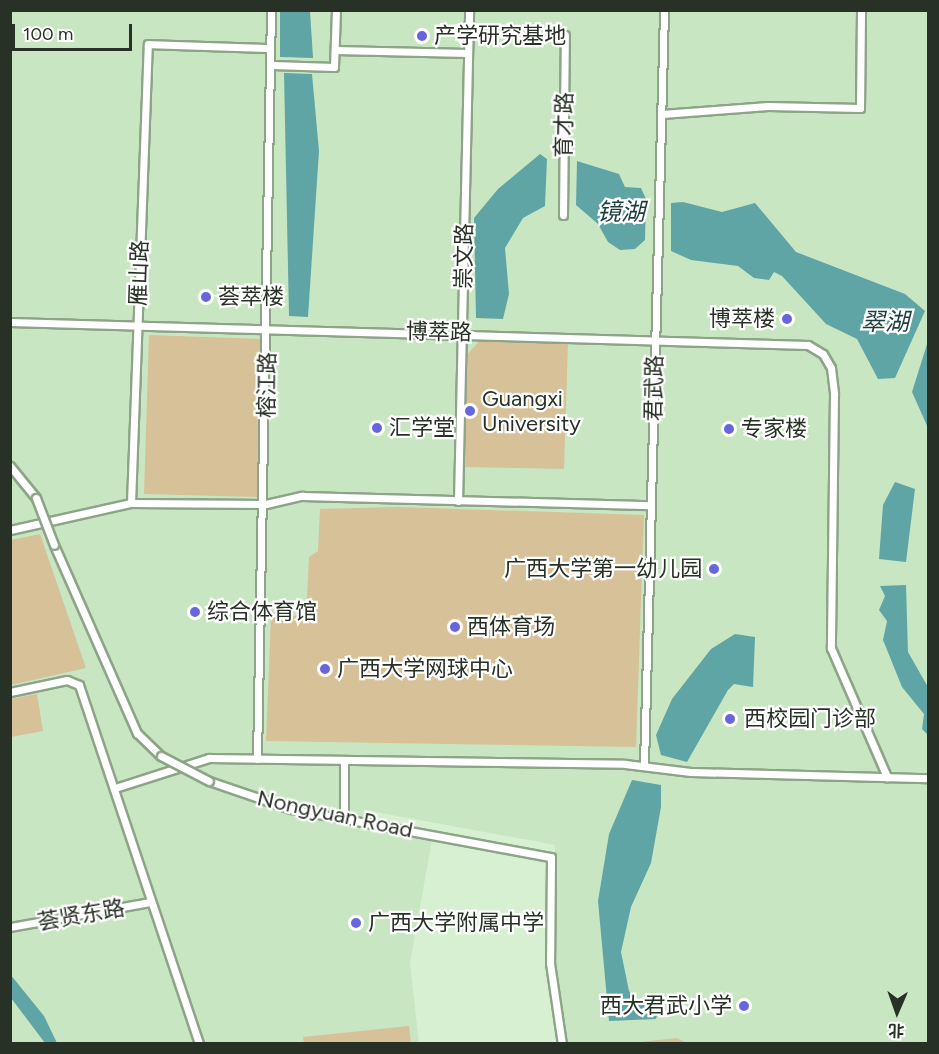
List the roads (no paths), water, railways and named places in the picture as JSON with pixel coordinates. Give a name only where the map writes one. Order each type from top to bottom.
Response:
[{"type":"street","name":"榕江路","points":[[257,759],[266,504],[271,10]]},
{"type":"street","points":[[272,65],[334,67],[336,10]]},
{"type":"street","name":"崇文路","points":[[458,501],[469,10]]},
{"type":"street","name":"君武路","points":[[644,765],[664,10]]},
{"type":"street","points":[[662,114],[860,108],[861,11],[855,10]]},
{"type":"street","name":"育才路","points":[[563,215],[565,35]]},
{"type":"street","name":"雁山路","points":[[131,503],[147,44],[270,48]]},
{"type":"street","points":[[335,50],[468,53]]},
{"type":"street","name":"博萃路","points":[[10,322],[656,337],[808,345],[823,354],[831,368],[834,394],[831,648],[887,777]]},
{"type":"street","name":"Nongyuan Road","points":[[10,466],[36,498],[54,545],[137,733],[161,756],[208,781],[262,801],[551,857],[550,963],[562,1044]]},
{"type":"street","points":[[10,530],[131,503],[266,504],[302,496],[651,505]]},
{"type":"street","points":[[10,692],[76,681],[115,788],[199,1044]]},
{"type":"street","points":[[115,788],[187,762],[257,759],[644,765],[691,772],[928,778]]},
{"type":"street","points":[[344,760],[344,818]]},
{"type":"street","name":"荟贤东路","points":[[10,927],[151,902]]},
{"type":"water","points":[[280,11],[310,11],[313,58],[280,57]]},
{"type":"water","points":[[284,73],[312,74],[319,151],[308,317],[289,316]]},
{"type":"water","points":[[540,154],[547,159],[545,206],[523,218],[505,248],[509,294],[503,319],[476,318],[474,218],[498,189]]},
{"type":"water","name":"镜湖","points":[[577,161],[619,174],[625,187],[641,188],[646,199],[645,240],[635,249],[620,250],[608,242],[598,224],[576,205]]},
{"type":"water","name":"翠湖","points":[[683,202],[722,212],[755,203],[796,252],[905,294],[925,311],[895,378],[878,379],[857,339],[826,324],[782,276],[774,272],[769,280],[754,278],[738,266],[691,260],[671,251],[671,203]]},
{"type":"water","points":[[928,341],[928,428],[912,392]]},
{"type":"water","points":[[895,482],[915,489],[906,562],[879,559],[883,505]]},
{"type":"water","points":[[906,585],[908,652],[928,687],[928,735],[922,729],[924,714],[902,687],[883,640],[887,621],[879,610],[885,596],[880,586]]},
{"type":"water","points":[[735,634],[755,637],[753,687],[734,684],[728,690],[687,762],[661,755],[656,735],[672,699],[711,649]]},
{"type":"water","points":[[632,780],[661,785],[661,807],[651,863],[631,907],[621,952],[629,991],[642,1005],[660,1006],[656,1019],[609,1021],[598,901],[609,834]]},
{"type":"water","points":[[10,974],[44,1016],[57,1043],[45,1043],[11,998]]},
{"type":"place","name":"产学研究基地","points":[[422,36]]},
{"type":"place","name":"荟萃楼","points":[[206,297]]},
{"type":"place","name":"博萃楼","points":[[787,319]]},
{"type":"place","name":"Guangxi University","points":[[470,411]]},
{"type":"place","name":"汇学堂","points":[[377,428]]},
{"type":"place","name":"专家楼","points":[[729,429]]},
{"type":"place","name":"广西大学第一幼儿园","points":[[714,569]]},
{"type":"place","name":"综合体育馆","points":[[195,612]]},
{"type":"place","name":"西体育场","points":[[455,627]]},
{"type":"place","name":"广西大学网球中心","points":[[325,669]]},
{"type":"place","name":"西校园门诊部","points":[[730,719]]},
{"type":"place","name":"广西大学附属中学","points":[[356,923]]},
{"type":"place","name":"西大君武小学","points":[[744,1006]]}]
